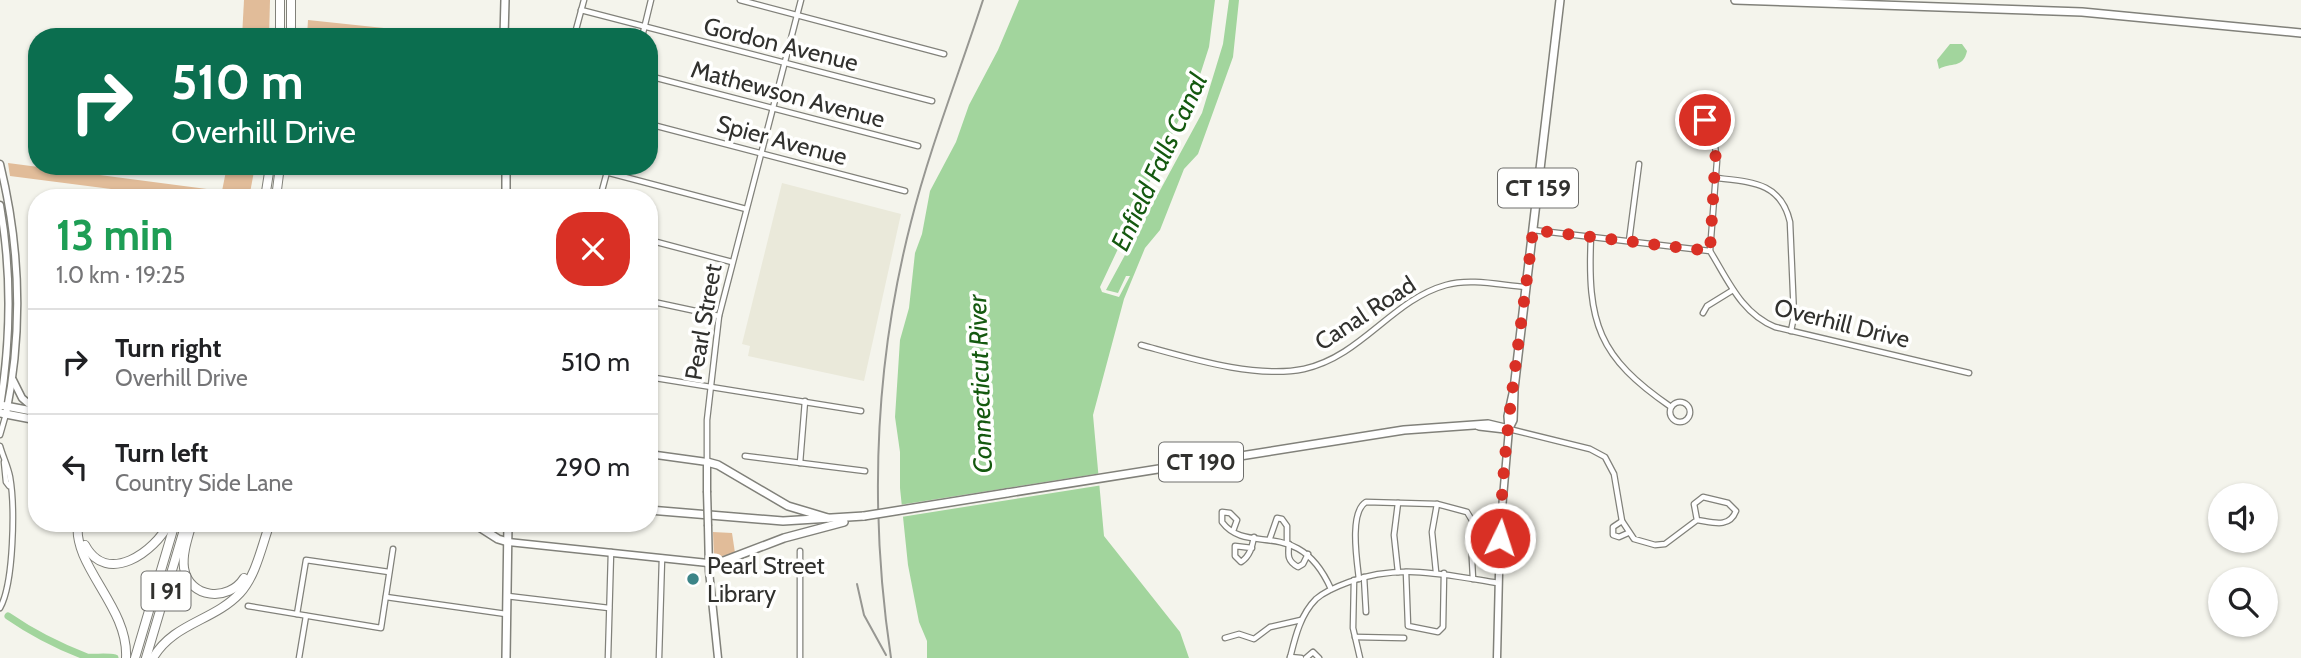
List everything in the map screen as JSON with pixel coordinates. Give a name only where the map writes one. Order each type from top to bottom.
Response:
[{"type":"highway","points":[[280,0],[280,28]]},
{"type":"highway","points":[[291,0],[291,28]]},
{"type":"highway","points":[[80,532],[79,544],[122,626],[126,658]]},
{"type":"highway","points":[[82,532],[88,551],[100,561],[116,564],[146,553],[164,532]]},
{"type":"highway","name":"I 91","points":[[135,658],[172,532]]},
{"type":"highway","name":"I 91","points":[[146,658],[183,532]]},
{"type":"highway","points":[[190,532],[184,556],[185,573],[196,588],[218,595],[232,591],[242,581],[264,532]]},
{"type":"highway","points":[[153,658],[172,635],[225,606],[242,590],[265,532]]},
{"type":"main road","points":[[504,28],[505,0]]},
{"type":"main road","name":"CT 159","points":[[1509,429],[1507,416],[1514,389],[1560,0]]},
{"type":"main road","points":[[1735,0],[2082,12],[2301,33]]},
{"type":"main road","points":[[2,409],[28,410]]},
{"type":"main road","points":[[2,409],[28,417]]},
{"type":"main road","name":"CT 190","points":[[658,510],[770,520],[836,519],[1404,430],[1488,424],[1509,429]]},
{"type":"main road","points":[[707,462],[718,465],[793,508],[836,519]]},
{"type":"main road","points":[[708,563],[724,561],[775,540],[863,516]]},
{"type":"main road","points":[[487,532],[500,540],[508,541]]},
{"type":"main road","points":[[506,658],[508,532]]},
{"type":"street","points":[[576,28],[584,0]]},
{"type":"street","points":[[644,27],[651,0]]},
{"type":"street","points":[[740,0],[944,54]]},
{"type":"street","name":"Pearl Street","points":[[718,658],[708,563],[707,420],[719,316],[800,0]]},
{"type":"street","name":"Gordon Avenue","points":[[581,10],[648,28]]},
{"type":"street","name":"Gordon Avenue","points":[[658,31],[932,101]]},
{"type":"street","name":"Mathewson Avenue","points":[[658,78],[918,146]]},
{"type":"street","points":[[1533,230],[1710,251],[1716,148],[1705,120]]},
{"type":"street","name":"Spier Avenue","points":[[658,126],[905,191]]},
{"type":"street","points":[[0,164],[12,223],[14,291],[12,377],[2,409]]},
{"type":"street","points":[[1629,241],[1639,164]]},
{"type":"street","points":[[615,175],[746,209]]},
{"type":"street","points":[[1716,178],[1766,187],[1774,192],[1787,209],[1790,222],[1794,316],[1791,331]]},
{"type":"street","points":[[0,205],[14,291],[0,435]]},
{"type":"street","points":[[1591,236],[1590,293],[1600,331],[1622,367],[1636,382],[1671,407]]},
{"type":"street","points":[[658,242],[732,262]]},
{"type":"street","name":"Overhill Drive","points":[[1710,251],[1745,308],[1759,321],[1969,373]]},
{"type":"street","name":"Canal Road","points":[[1141,345],[1244,369],[1279,372],[1295,370],[1339,356],[1422,295],[1439,287],[1466,282],[1526,287]]},
{"type":"street","points":[[1703,313],[1707,306],[1733,290]]},
{"type":"street","points":[[658,303],[719,316]]},
{"type":"street","points":[[12,377],[22,398],[28,403]]},
{"type":"street","points":[[658,378],[861,411]]},
{"type":"street","points":[[800,463],[805,401]]},
{"type":"street","points":[[1679,402],[1685,404],[1689,411],[1688,418],[1682,422],[1673,419],[1670,414],[1671,407],[1679,402]]},
{"type":"street","points":[[1509,429],[1604,455],[1614,474],[1622,521],[1628,533],[1644,544],[1665,544],[1696,520],[1726,523],[1731,521],[1736,511],[1728,503],[1703,497],[1693,504],[1696,520]]},
{"type":"street","name":"CT 159","points":[[1497,658],[1509,429]]},
{"type":"street","points":[[0,446],[8,468],[13,511],[6,596],[0,608]]},
{"type":"street","points":[[658,455],[707,462]]},
{"type":"street","points":[[745,456],[865,471]]},
{"type":"street","points":[[1366,612],[1359,578],[1355,533],[1361,505],[1366,502],[1437,504],[1461,510],[1473,518],[1473,579]]},
{"type":"street","points":[[1398,503],[1394,535],[1398,572]]},
{"type":"street","points":[[1436,572],[1432,532],[1437,504]]},
{"type":"street","points":[[1270,538],[1274,522],[1277,518],[1282,519],[1287,526],[1288,555],[1292,564],[1298,567],[1303,564],[1308,554]]},
{"type":"street","points":[[1622,521],[1613,527],[1614,535],[1619,537],[1628,533]]},
{"type":"street","points":[[1233,531],[1288,543],[1308,554],[1318,563],[1331,589]]},
{"type":"street","points":[[1252,548],[1235,545],[1235,556],[1241,562],[1252,548],[1254,537]]},
{"type":"street","points":[[508,541],[708,563]]},
{"type":"street","points":[[248,606],[381,628],[393,549]]},
{"type":"street","points":[[800,551],[800,658]]},
{"type":"street","points":[[608,658],[611,552]]},
{"type":"street","points":[[659,658],[662,558]]},
{"type":"street","points":[[297,614],[306,560],[389,572]]},
{"type":"street","points":[[1319,658],[1312,652],[1303,658],[1290,657],[1302,620],[1315,600],[1331,589],[1359,578],[1398,572],[1436,572],[1499,583]]},
{"type":"street","points":[[1406,572],[1408,626],[1438,632],[1443,627],[1444,573]]},
{"type":"street","points":[[1359,578],[1355,637],[1360,658]]},
{"type":"street","points":[[507,596],[609,608]]},
{"type":"street","points":[[386,597],[506,614]]},
{"type":"street","points":[[299,658],[306,616]]},
{"type":"street","points":[[1225,638],[1239,634],[1254,639],[1270,627],[1302,620]]},
{"type":"street","points":[[1355,637],[1404,638]]},
{"type":"shaded area","points":[[244,0],[270,0],[269,28],[242,28]]},
{"type":"shaded area","points":[[308,20],[384,28],[308,28]]},
{"type":"shaded area","points":[[8,163],[28,166],[28,175],[100,175],[207,189],[111,189],[10,176]]},
{"type":"shaded area","points":[[225,175],[253,175],[251,189],[222,189]]},
{"type":"shaded area","points":[[782,183],[901,214],[864,381],[748,356],[750,346],[742,344]]},
{"type":"shaded area","points":[[713,532],[732,533],[735,553],[714,558]]},
{"type":"water","name":"Connecticut River","points":[[1019,0],[1215,0],[1209,47],[1200,75],[1100,287],[1102,292],[1119,297],[1130,276],[1126,276],[1118,293],[1106,290],[1202,113],[1223,44],[1229,0],[1239,0],[1233,57],[1198,154],[1184,169],[1160,230],[1145,248],[1124,299],[1093,415],[1104,536],[1180,632],[1189,658],[927,658],[927,641],[919,622],[908,565],[900,488],[900,452],[895,417],[900,340],[909,308],[915,253],[922,234],[930,191],[956,142],[969,105],[998,50]]},
{"type":"water","points":[[1950,44],[1962,44],[1967,51],[1965,57],[1960,63],[1939,69],[1937,60]]},
{"type":"pier","points":[[1102,473],[1103,485],[901,517],[899,505]]},
{"type":"waterway","points":[[8,616],[76,653],[87,657],[115,658]]},
{"type":"railway","points":[[891,658],[884,603],[878,493],[879,439],[889,330],[911,222],[936,138],[983,0]]},
{"type":"railway","points":[[857,584],[864,615],[886,655]]},
{"type":"place","name":"Pearl Street Library","points":[[693,579]]},
{"type":"route","points":[[1500,538],[1509,437],[1507,416],[1514,389],[1533,230],[1710,251],[1717,161],[1714,139],[1705,120]]},
{"type":"water label","name":"Enfield Falls Canal","points":[[1159,162]]}]
